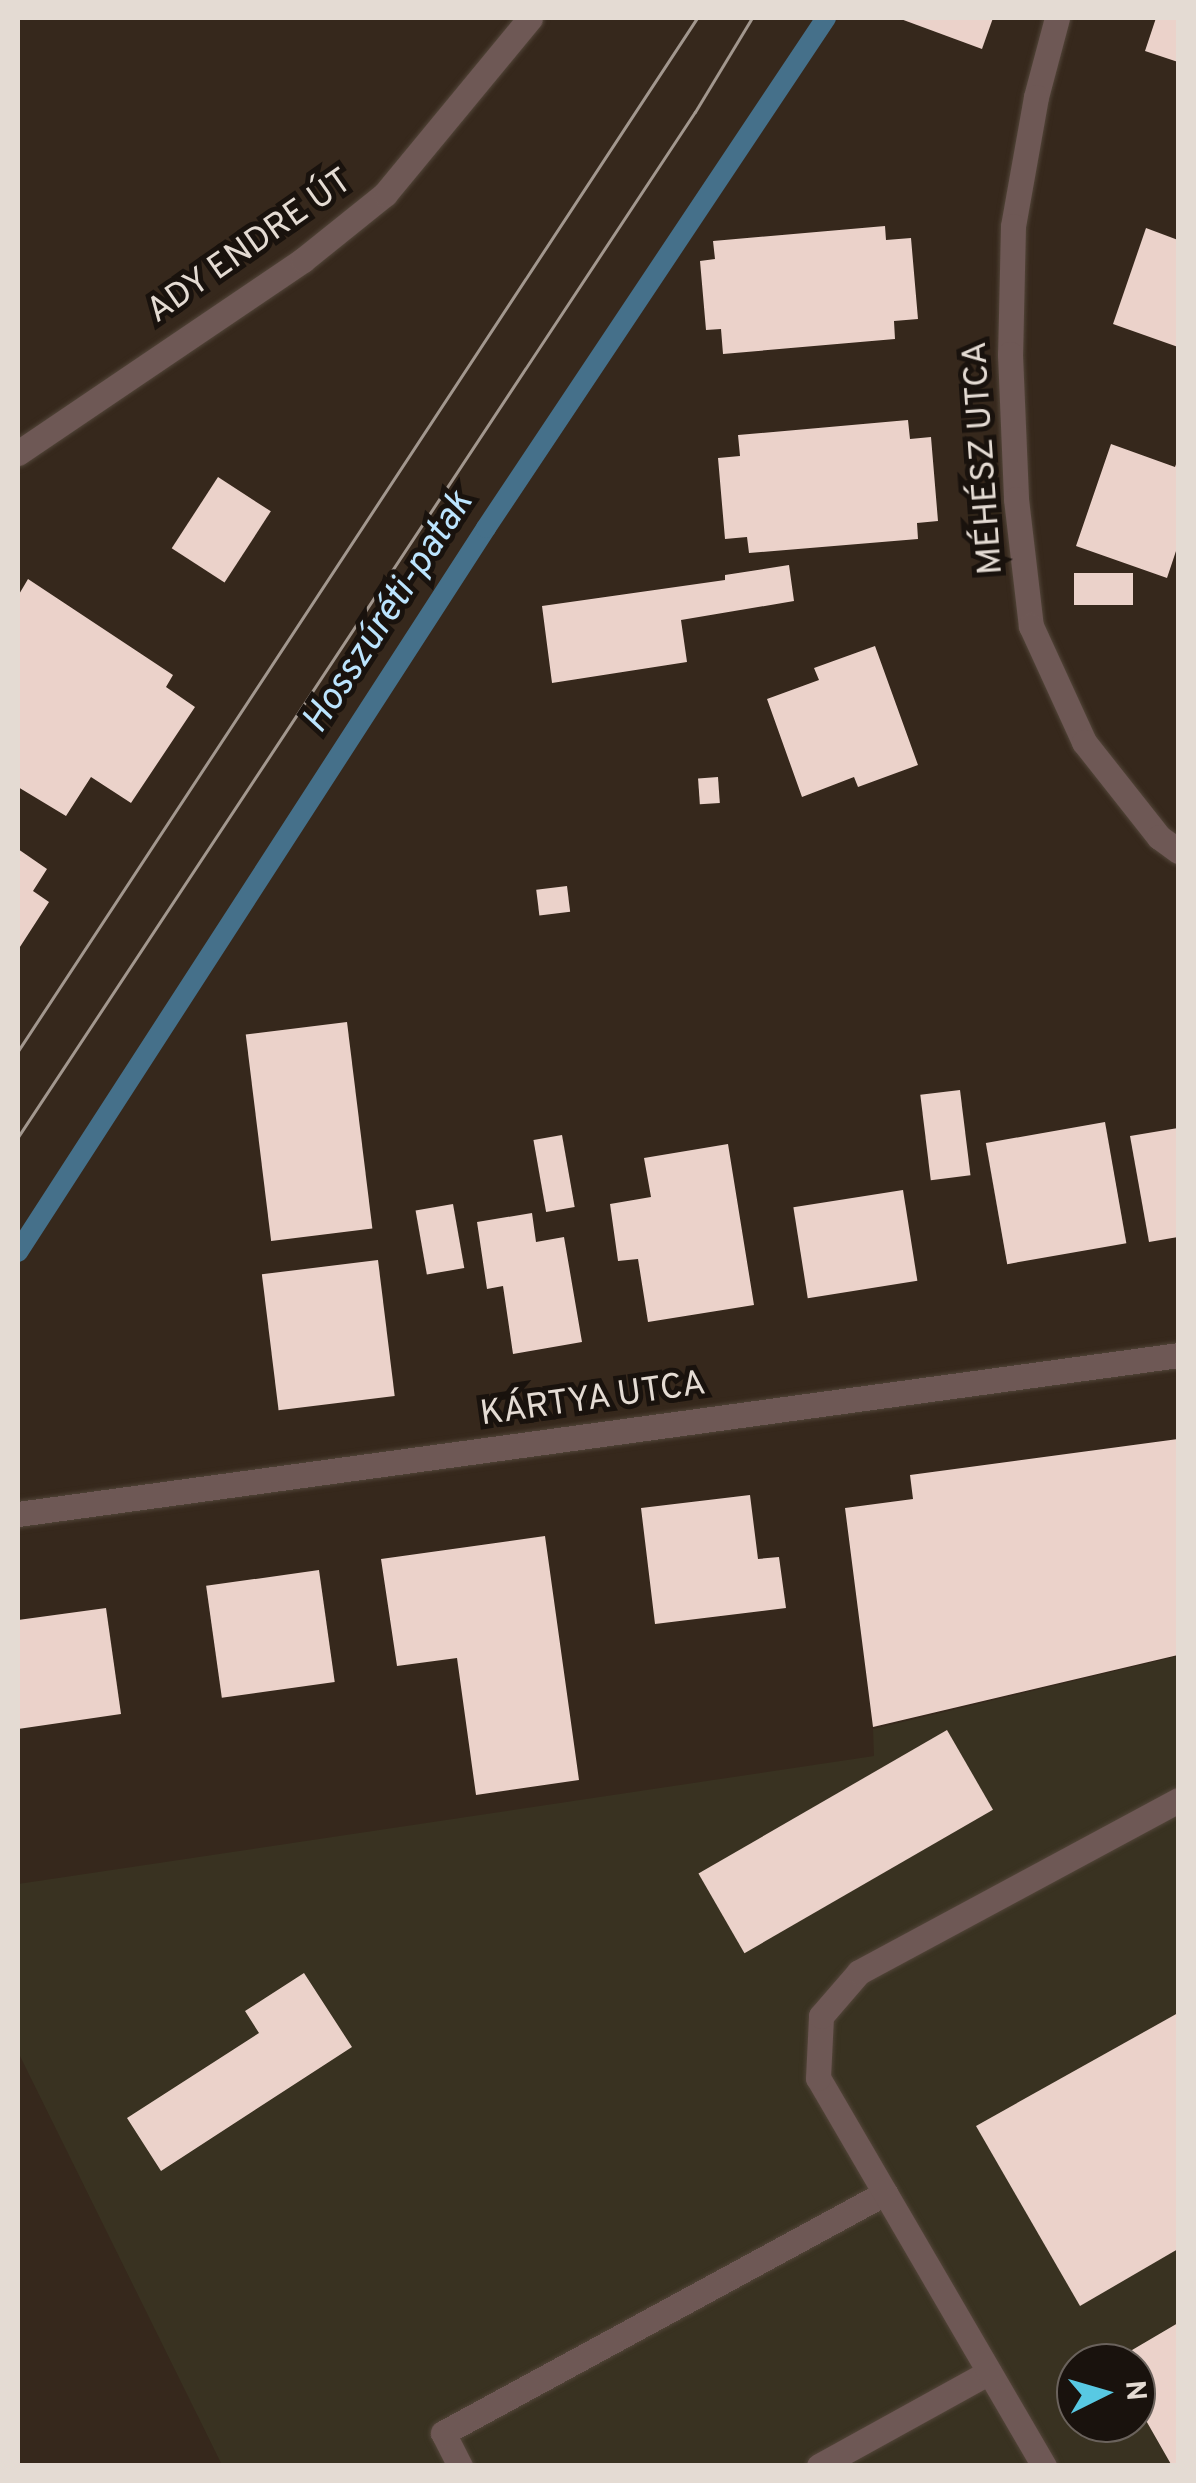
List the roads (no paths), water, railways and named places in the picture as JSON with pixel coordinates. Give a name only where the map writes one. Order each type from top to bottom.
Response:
[{"type":"street","name":"ADY ENDRE ÚT","points":[[18,454],[303,260],[384,194],[530,18]]},
{"type":"street","name":"MÉHÉSZ UTCA","points":[[1056,18],[1036,97],[1013,226],[1011,390],[1016,499],[1031,626],[1084,742],[1159,837],[1178,851]]},
{"type":"street","name":"KÁRTYA UTCA","points":[[18,1514],[1178,1355]]},
{"type":"street","points":[[1044,2466],[818,2078],[821,2016],[859,1972],[1178,1800]]},
{"type":"street","points":[[460,2466],[442,2433],[885,2194]]},
{"type":"street","points":[[819,2466],[989,2372]]},
{"type":"waterway","name":"Hosszúréti-patak","points":[[18,1252],[486,528],[826,18]]},
{"type":"tram line","points":[[18,1051],[697,18]]},
{"type":"tram line","points":[[18,1137],[695,112],[752,18]]}]
